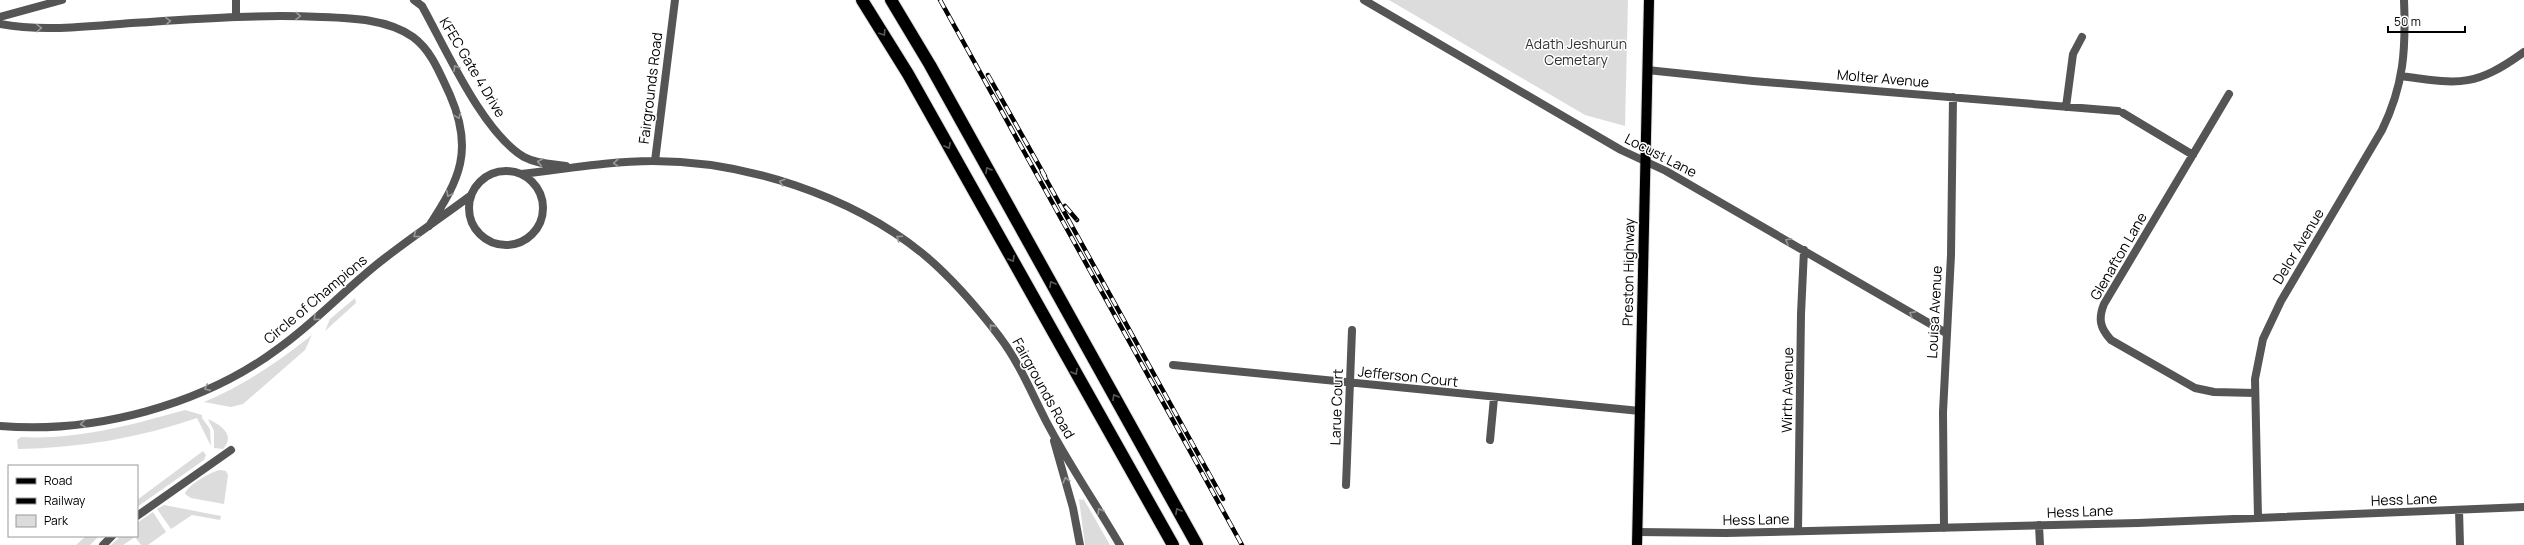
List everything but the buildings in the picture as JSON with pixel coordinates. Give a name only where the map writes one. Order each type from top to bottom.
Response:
[{"type":"highway","points":[[862,0],[912,81],[1173,545]]},
{"type":"highway","points":[[891,0],[934,72],[1197,545]]},
{"type":"main road","name":"Preston Highway","points":[[1637,545],[1649,0]]},
{"type":"street","points":[[0,17],[62,0]]},
{"type":"street","points":[[236,0],[236,16]]},
{"type":"street","name":"KFEC Gate 4 Drive","points":[[414,0],[422,6],[479,107],[513,150],[536,162],[578,167]]},
{"type":"street","name":"Fairgrounds Road","points":[[675,0],[655,161],[713,166],[767,177],[820,196],[879,225],[921,253],[967,297],[1017,362],[1046,420],[1120,545]]},
{"type":"street","name":"Locust Lane","points":[[1364,0],[1621,150],[1666,171],[1946,333]]},
{"type":"street","name":"Delor Avenue","points":[[2258,517],[2255,393],[2258,361],[2272,316],[2382,130],[2398,92],[2405,56],[2404,0]]},
{"type":"street","points":[[0,24],[19,27],[54,27],[236,16],[358,19],[398,30],[412,36],[428,52],[452,100],[460,122],[464,145],[459,174],[446,200],[429,226]]},
{"type":"street","points":[[2066,107],[2073,54],[2082,38]]},
{"type":"street","points":[[2401,76],[2448,82],[2472,80],[2498,70],[2524,52]]},
{"type":"street","name":"Molter Avenue","points":[[1647,70],[1753,82],[1954,97],[2120,112],[2193,155]]},
{"type":"street","name":"Glenafton Lane","points":[[2229,94],[2104,304],[2100,314],[2101,325],[2111,340],[2195,388],[2214,392],[2255,393]]},
{"type":"street","name":"Louisa Avenue","points":[[1944,528],[1943,412],[1951,255],[1954,97]]},
{"type":"street","points":[[521,174],[578,167],[655,161]]},
{"type":"street","points":[[509,171],[521,174],[531,180],[539,190],[543,208],[539,225],[532,235],[522,242],[510,245],[498,244],[481,235],[471,220],[468,208],[470,196],[476,185],[485,177],[497,172],[509,171]]},
{"type":"street","name":"Circle of Champions","points":[[0,426],[50,427],[105,421],[174,402],[229,378],[278,349],[384,258],[470,196]]},
{"type":"street","name":"Wirth Avenue","points":[[1798,531],[1801,314],[1804,250]]},
{"type":"street","name":"Larue Court","points":[[1346,485],[1352,330]]},
{"type":"street","name":"Jefferson Court","points":[[1173,365],[1494,398],[1640,411]]},
{"type":"street","points":[[1490,440],[1494,398]]},
{"type":"street","points":[[1046,420],[1059,454],[1070,494],[1080,545]]},
{"type":"street","points":[[138,515],[232,450]]},
{"type":"street","name":"Hess Lane","points":[[1637,532],[1944,528],[2524,507]]},
{"type":"street","points":[[2460,510],[2460,545]]},
{"type":"street","points":[[2039,525],[2040,545]]},
{"type":"street","points":[[103,545],[111,537]]},
{"type":"green space","name":"Adath Jeshurun Cemetary","points":[[1389,0],[1628,0],[1625,126],[1585,115]]},
{"type":"green space","points":[[355,298],[356,303],[325,331],[330,319]]},
{"type":"green space","points":[[312,335],[305,350],[243,404],[231,407],[204,402],[233,388],[260,372]]},
{"type":"green space","points":[[185,410],[202,415],[202,418],[210,429],[211,446],[197,418],[153,431],[109,441],[64,447],[18,449],[17,440],[21,437],[84,434],[124,426]]},
{"type":"green space","points":[[208,419],[222,427],[227,435],[227,444],[223,449],[214,448],[214,431]]},
{"type":"green space","points":[[203,451],[206,455],[204,460],[138,506],[138,499]]},
{"type":"green space","points":[[220,470],[226,471],[228,475],[224,504],[191,498],[185,494],[190,487],[200,479]]},
{"type":"green space","points":[[1083,498],[1110,545],[1085,545],[1079,499],[1083,500]]},
{"type":"green space","points":[[164,505],[221,516],[220,520],[192,515],[171,529],[157,509]]},
{"type":"green space","points":[[153,512],[166,532],[148,545],[141,545],[135,537],[138,537],[138,522]]},
{"type":"green space","points":[[85,537],[98,537],[90,545],[76,545]]},
{"type":"green space","points":[[120,537],[135,537],[123,545],[111,545]]},
{"type":"railway","points":[[940,0],[1242,545]]},
{"type":"railway","points":[[988,75],[1045,176]]},
{"type":"railway","points":[[1042,172],[1223,499]]},
{"type":"railway","points":[[1065,206],[1077,220]]}]
